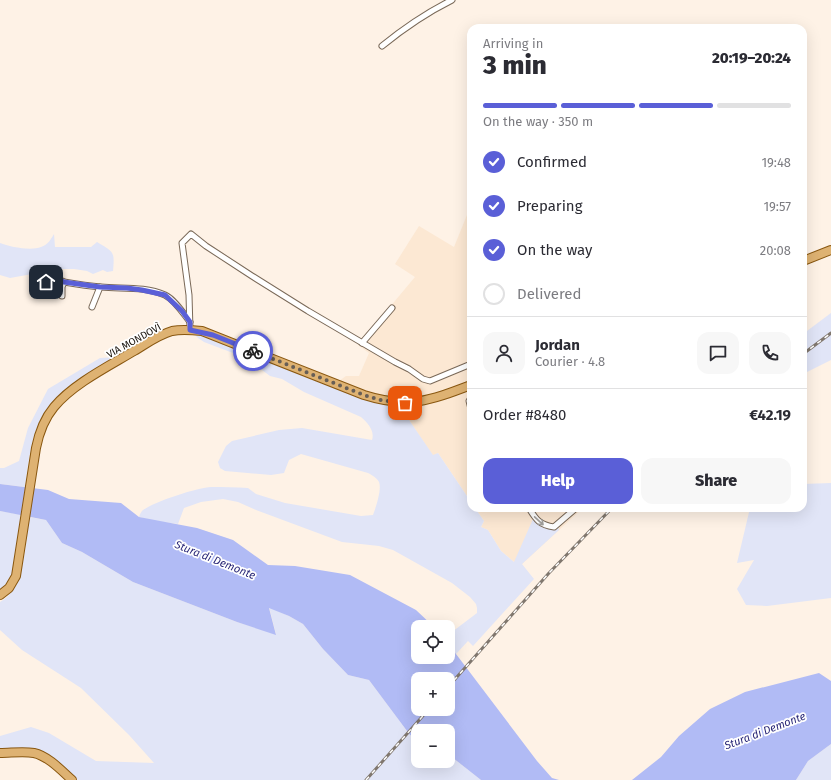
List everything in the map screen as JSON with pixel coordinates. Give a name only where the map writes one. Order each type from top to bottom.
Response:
[{"type":"main road","points":[[807,259],[831,250]]},
{"type":"main road","name":"VIA MONDOVÌ","points":[[0,595],[9,588],[18,570],[37,443],[41,429],[53,408],[71,391],[154,339],[172,331],[190,326],[380,400],[405,403],[420,402],[436,398],[467,386]]},
{"type":"main road","points":[[0,753],[22,752],[36,754],[54,764],[72,780]]},
{"type":"street","points":[[382,46],[419,18],[452,0]]},
{"type":"street","points":[[190,326],[188,283],[182,243],[192,234],[206,246],[246,273],[362,343],[409,368],[426,380],[430,381],[467,366]]},
{"type":"street","points":[[39,290],[46,282],[54,279],[60,279],[64,282],[100,287],[135,289],[165,295],[182,311],[190,326]]},
{"type":"street","points":[[62,296],[62,287],[64,282]]},
{"type":"street","points":[[92,307],[100,287]]},
{"type":"street","points":[[362,343],[392,308]]},
{"type":"street","points":[[532,512],[544,526],[554,527],[571,512]]},
{"type":"shaded area","points":[[467,215],[467,496],[438,453],[433,456],[407,417],[398,408],[377,403],[336,387],[339,381],[346,376],[359,376],[369,353],[358,345],[415,277],[395,264],[419,226],[454,247]]},
{"type":"shaded area","points":[[54,234],[55,247],[91,247],[97,242],[107,248],[113,255],[113,271],[107,272],[103,270],[93,274],[87,271],[74,269],[60,269],[10,278],[0,275],[0,243],[9,246],[32,249],[43,246]]},
{"type":"shaded area","points":[[831,313],[831,360],[807,372],[807,331]]},
{"type":"shaded area","points":[[194,334],[216,341],[377,403],[398,408],[407,417],[433,455],[438,453],[467,496],[467,512],[478,512],[484,521],[481,527],[488,530],[501,551],[514,562],[533,519],[544,527],[558,527],[559,530],[522,564],[534,579],[473,646],[468,641],[456,654],[455,630],[477,613],[476,604],[470,597],[452,583],[393,550],[379,546],[342,542],[238,502],[223,499],[201,502],[184,508],[178,524],[139,517],[142,511],[154,504],[186,492],[211,487],[248,488],[256,494],[285,503],[361,516],[373,515],[380,485],[376,478],[368,473],[301,454],[289,460],[284,473],[271,475],[225,471],[220,468],[218,462],[226,446],[232,441],[279,430],[302,428],[372,440],[373,433],[361,417],[304,392],[282,379],[270,376],[258,367],[233,353],[204,342]]},
{"type":"shaded area","points":[[118,357],[73,384],[53,402],[45,412],[33,438],[25,487],[0,484],[0,468],[4,468],[19,461],[28,428],[48,389],[100,358]]},
{"type":"shaded area","points":[[831,483],[831,598],[767,606],[746,605],[737,589],[754,560],[737,563],[749,512],[807,512],[807,484]]},
{"type":"shaded area","points":[[0,511],[23,515],[13,577],[0,592]]},
{"type":"shaded area","points":[[478,512],[579,512],[522,564],[514,562],[501,551],[488,530],[481,527],[484,521]]},
{"type":"shaded area","points":[[29,517],[46,520],[62,543],[82,552],[133,582],[237,622],[276,634],[269,607],[289,616],[303,624],[323,649],[348,675],[369,680],[411,735],[411,768],[455,768],[455,760],[481,780],[78,780],[51,757],[0,749],[0,736],[31,727],[49,733],[96,761],[154,763],[129,735],[81,688],[22,650],[0,630],[0,602],[8,596],[15,587],[23,564]]},
{"type":"shaded area","points":[[831,744],[831,780],[796,780],[808,761]]},
{"type":"water","name":"Stura di Demonte","points":[[0,484],[48,490],[69,499],[121,503],[139,517],[197,528],[233,540],[268,565],[295,566],[350,575],[416,610],[427,620],[411,620],[411,664],[455,664],[455,652],[537,761],[552,778],[559,780],[481,780],[455,760],[455,724],[411,724],[410,735],[369,680],[348,675],[323,649],[303,624],[289,616],[269,608],[276,635],[237,622],[133,582],[82,552],[62,543],[46,520],[0,511]]},
{"type":"water","name":"Stura di Demonte","points":[[819,673],[831,681],[831,744],[808,761],[796,780],[632,780],[661,757],[679,736],[710,709],[745,692]]},
{"type":"railway","points":[[807,351],[831,333]]},
{"type":"railway","points":[[455,679],[549,573],[608,512]]},
{"type":"railway","points":[[366,780],[423,716]]},
{"type":"way so far","points":[[253,351],[364,395],[380,400],[405,403]]},
{"type":"route","points":[[46,282],[54,279],[60,279],[64,282],[100,287],[127,288],[165,295],[182,311],[190,322],[190,330],[202,331],[253,351]]}]
